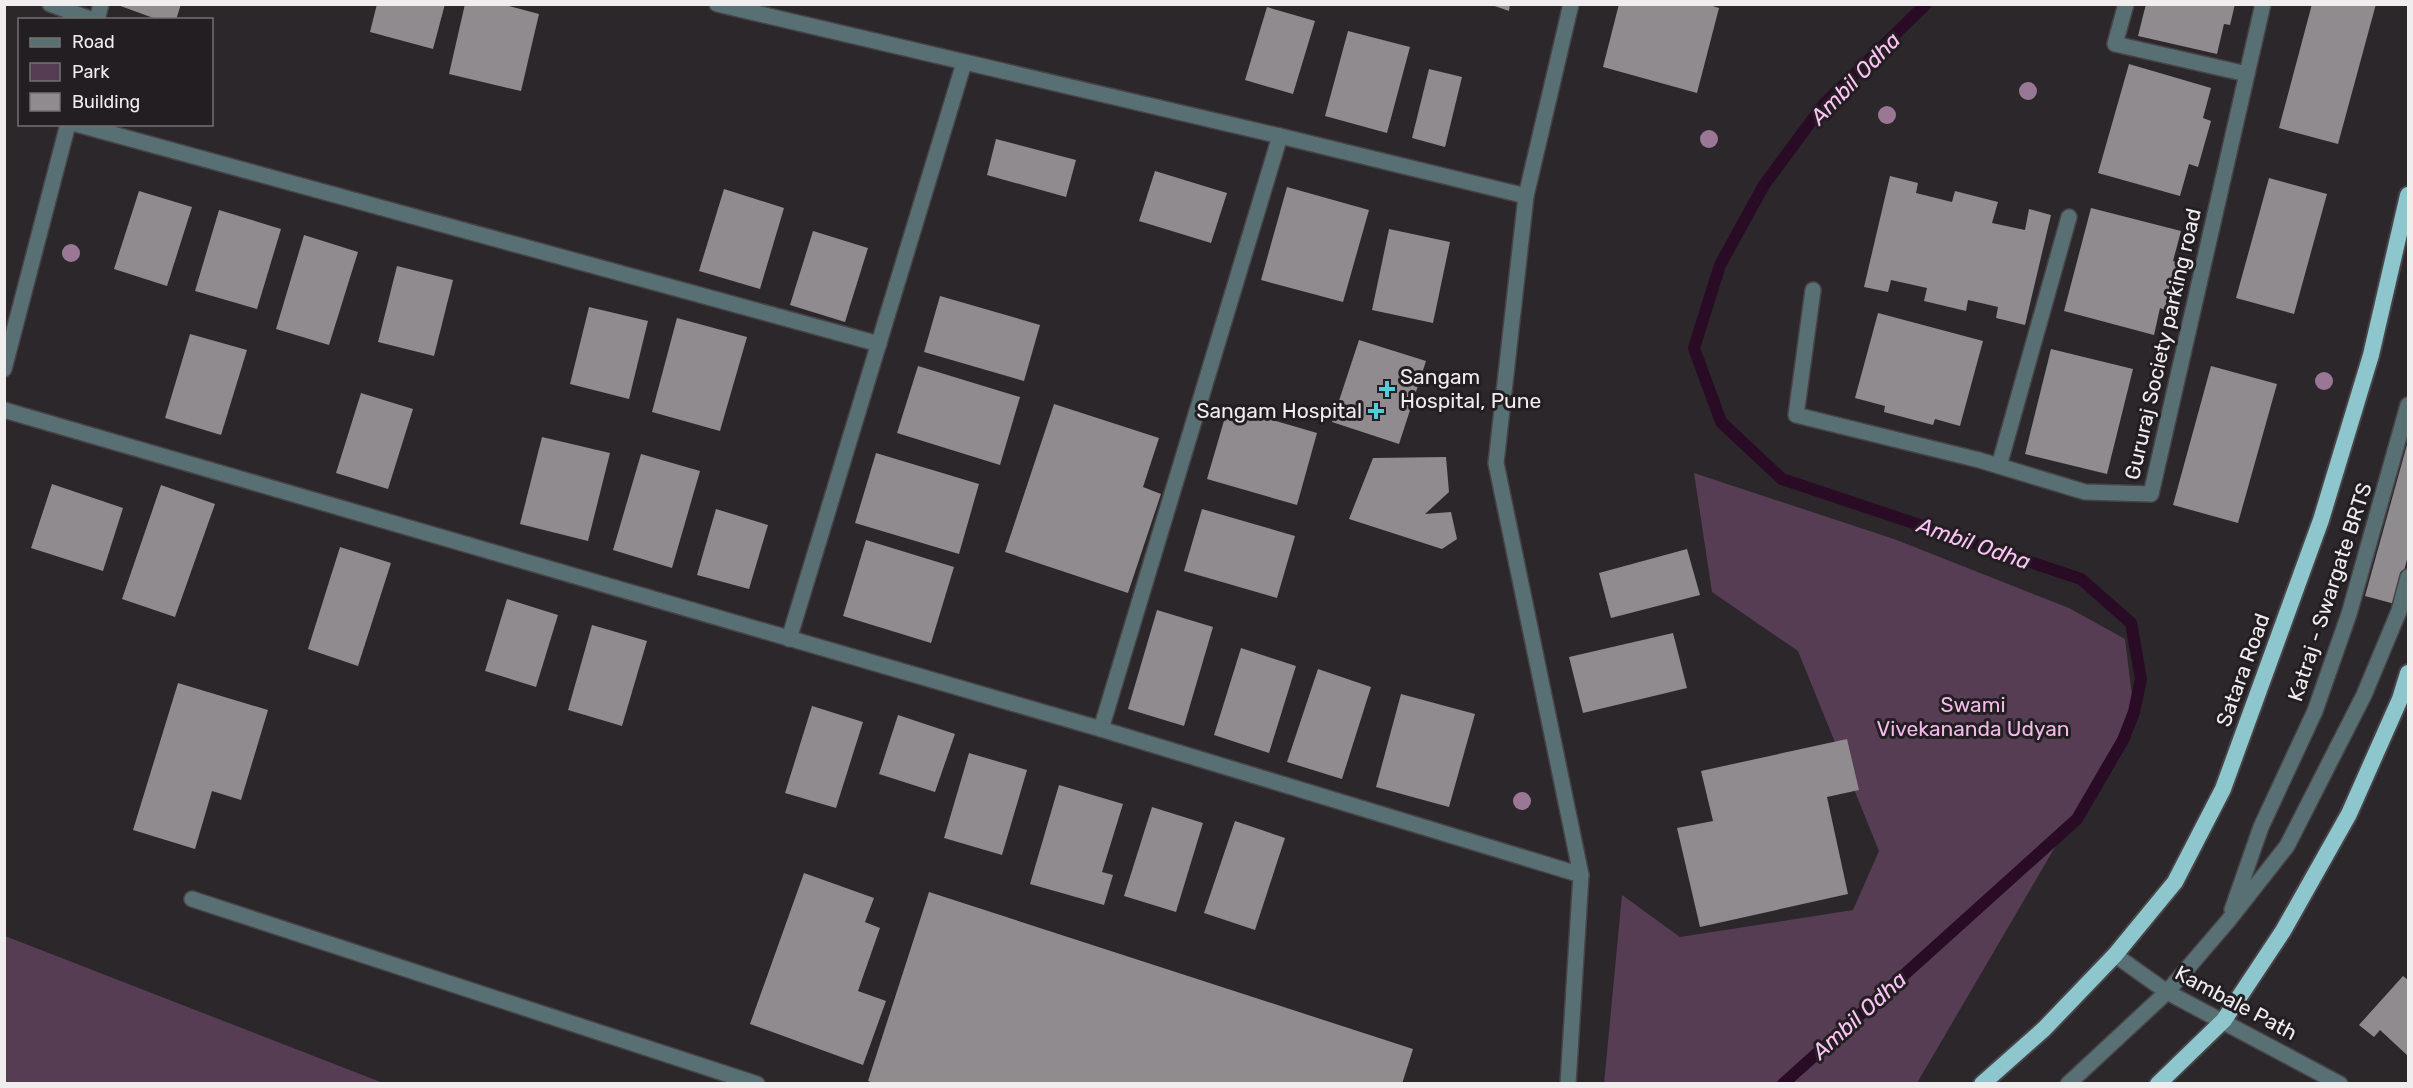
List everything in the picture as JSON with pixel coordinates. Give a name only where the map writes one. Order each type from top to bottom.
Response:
[{"type":"highway","name":"Satara Road","points":[[1982,1083],[2044,1029],[2115,955],[2175,882],[2223,789],[2321,520],[2371,355],[2409,195]]},
{"type":"highway","points":[[2158,1083],[2224,1020],[2283,931],[2349,814],[2400,699],[2409,673]]},
{"type":"street","points":[[50,4],[89,18]]},
{"type":"street","points":[[717,4],[1526,196]]},
{"type":"street","points":[[1568,1083],[1581,875],[1496,463],[1526,196],[1571,4]]},
{"type":"street","points":[[2126,4],[2115,44],[2247,74]]},
{"type":"street","name":"Gururaj Society parking road","points":[[1813,290],[1796,415],[1999,466],[2085,492],[2151,494],[2263,4]]},
{"type":"street","points":[[789,639],[964,63]]},
{"type":"street","points":[[4,369],[67,126]]},
{"type":"street","points":[[83,126],[879,344]]},
{"type":"street","points":[[1101,729],[1280,136]]},
{"type":"street","points":[[1999,466],[2069,216]]},
{"type":"street","name":"Katraj - Swargate BRTS","points":[[2228,921],[2261,827],[2315,711],[2349,615],[2409,405]]},
{"type":"street","points":[[4,410],[1101,729],[1581,875]]},
{"type":"street","name":"Katraj - Swargate BRTS","points":[[2068,1083],[2167,992],[2228,921],[2287,846],[2364,696],[2399,611],[2409,577]]},
{"type":"street","points":[[192,898],[757,1083]]},
{"type":"street","name":"Kambale Path","points":[[2115,955],[2167,992],[2340,1083]]},
{"type":"green space","name":"Swami Vivekananda Udyan","points":[[1694,473],[1894,539],[2069,608],[2125,639],[2134,712],[1917,1083],[1604,1084],[1622,895],[1680,937],[1853,910],[1879,851],[1798,651],[1712,592]]},
{"type":"green space","points":[[5,936],[383,1083],[5,1083]]},
{"type":"building","points":[[115,4],[181,4],[177,18],[154,18]]},
{"type":"building","points":[[377,4],[445,4],[433,49],[370,32]]},
{"type":"building","points":[[465,4],[501,4],[539,14],[521,91],[449,74]]},
{"type":"building","points":[[1489,4],[1510,4],[1509,11]]},
{"type":"building","points":[[1619,4],[1706,4],[1719,8],[1697,93],[1603,67]]},
{"type":"building","points":[[2146,4],[2235,4],[2230,25],[2224,24],[2217,54],[2138,36]]},
{"type":"building","points":[[2312,4],[2376,4],[2338,144],[2279,128]]},
{"type":"building","points":[[1267,7],[1315,21],[1293,94],[1245,80]]},
{"type":"building","points":[[1348,31],[1410,47],[1387,133],[1325,116]]},
{"type":"building","points":[[2129,64],[2211,88],[2203,118],[2211,121],[2198,167],[2189,164],[2180,196],[2098,173]]},
{"type":"building","points":[[1429,69],[1462,77],[1445,147],[1412,138]]},
{"type":"building","points":[[996,139],[1076,160],[1066,197],[987,175]]},
{"type":"building","points":[[1155,171],[1227,193],[1211,243],[1139,221]]},
{"type":"building","points":[[1890,176],[1918,183],[1916,193],[1952,202],[1955,191],[1998,202],[1992,223],[2025,230],[2029,209],[2051,215],[2025,325],[1996,318],[1998,307],[1968,300],[1966,311],[1924,301],[1927,288],[1891,280],[1888,292],[1864,287]]},
{"type":"building","points":[[2269,178],[2327,194],[2294,314],[2236,298]]},
{"type":"building","points":[[1287,187],[1369,210],[1343,302],[1261,280]]},
{"type":"building","points":[[724,189],[784,208],[760,289],[699,271]]},
{"type":"building","points":[[139,191],[192,207],[167,286],[114,269]]},
{"type":"building","points":[[2091,208],[2181,231],[2173,261],[2178,262],[2165,310],[2160,308],[2154,335],[2064,311]]},
{"type":"building","points":[[219,210],[281,229],[257,309],[195,291]]},
{"type":"building","points":[[1389,229],[1450,242],[1433,323],[1372,310]]},
{"type":"building","points":[[813,231],[868,248],[845,322],[790,305]]},
{"type":"building","points":[[304,235],[358,252],[329,345],[276,329]]},
{"type":"building","points":[[397,266],[453,280],[434,356],[378,342]]},
{"type":"building","points":[[940,296],[1040,325],[1024,381],[924,352]]},
{"type":"building","points":[[589,307],[648,321],[629,399],[570,384]]},
{"type":"building","points":[[1878,313],[1983,341],[1960,426],[1935,419],[1933,425],[1884,412],[1885,406],[1855,398]]},
{"type":"building","points":[[677,318],[747,337],[720,431],[652,412]]},
{"type":"building","points":[[190,334],[247,350],[221,435],[165,418]]},
{"type":"building","points":[[1359,340],[1426,361],[1399,444],[1332,422]]},
{"type":"building","points":[[2051,349],[2133,369],[2107,474],[2025,454]]},
{"type":"building","points":[[918,366],[1020,397],[1000,465],[897,433]]},
{"type":"building","points":[[2211,366],[2277,384],[2238,523],[2173,505]]},
{"type":"building","points":[[361,393],[413,409],[388,489],[336,473]]},
{"type":"building","points":[[1054,404],[1159,438],[1143,487],[1161,494],[1128,593],[1005,552]]},
{"type":"building","points":[[1228,407],[1317,433],[1297,505],[1207,479]]},
{"type":"building","points":[[542,437],[610,453],[588,541],[520,524]]},
{"type":"building","points":[[2408,441],[2408,556],[2395,604],[2365,596]]},
{"type":"building","points":[[876,453],[979,484],[959,554],[855,523]]},
{"type":"building","points":[[641,454],[700,471],[672,568],[613,550]]},
{"type":"building","points":[[1446,457],[1449,492],[1425,514],[1451,512],[1457,539],[1442,549],[1349,519],[1373,458]]},
{"type":"building","points":[[52,484],[123,508],[103,571],[31,548]]},
{"type":"building","points":[[161,485],[215,504],[175,617],[122,599]]},
{"type":"building","points":[[716,509],[768,525],[749,589],[697,575]]},
{"type":"building","points":[[1202,509],[1295,536],[1277,598],[1184,571]]},
{"type":"building","points":[[866,540],[954,567],[931,643],[843,616]]},
{"type":"building","points":[[340,547],[391,563],[358,666],[308,649]]},
{"type":"building","points":[[1687,549],[1700,595],[1611,618],[1599,573]]},
{"type":"building","points":[[507,599],[558,615],[536,687],[485,671]]},
{"type":"building","points":[[1157,610],[1213,627],[1184,726],[1128,709]]},
{"type":"building","points":[[592,625],[647,641],[622,726],[568,710]]},
{"type":"building","points":[[1673,633],[1687,688],[1583,713],[1569,657]]},
{"type":"building","points":[[1241,648],[1296,666],[1269,753],[1214,735]]},
{"type":"building","points":[[1318,669],[1371,687],[1342,779],[1287,762]]},
{"type":"building","points":[[178,683],[268,710],[241,800],[212,791],[195,849],[133,830]]},
{"type":"building","points":[[1401,694],[1475,714],[1449,807],[1376,787]]},
{"type":"building","points":[[812,706],[863,722],[836,808],[785,793]]},
{"type":"building","points":[[898,715],[955,734],[935,792],[879,774]]},
{"type":"building","points":[[1847,739],[1859,790],[1827,797],[1848,894],[1700,927],[1677,828],[1713,821],[1701,771]]},
{"type":"building","points":[[969,753],[1027,770],[1002,855],[944,838]]},
{"type":"building","points":[[1059,785],[1123,804],[1102,872],[1113,875],[1104,905],[1030,884]]},
{"type":"building","points":[[1152,807],[1203,823],[1176,912],[1124,896]]},
{"type":"building","points":[[1235,821],[1285,838],[1255,930],[1204,913]]},
{"type":"building","points":[[804,873],[874,898],[865,922],[880,928],[858,991],[886,1001],[863,1065],[750,1024]]},
{"type":"building","points":[[929,892],[1413,1049],[1402,1084],[876,1084],[868,1081]]},
{"type":"building","points":[[2403,976],[2408,980],[2408,1056],[2380,1030],[2374,1037],[2359,1025]]},
{"type":"waterway","name":"Ambil Odha","points":[[1783,1084],[2077,819],[2123,740],[2134,712],[2141,679],[2131,623],[2081,579],[1782,479],[1721,422],[1694,348],[1720,265],[1764,185],[1824,104],[1926,4]]},
{"type":"place","name":"Sangam Hospital, Pune","points":[[1387,389]]},
{"type":"place","name":"Sangam Hospital","points":[[1376,411]]}]
